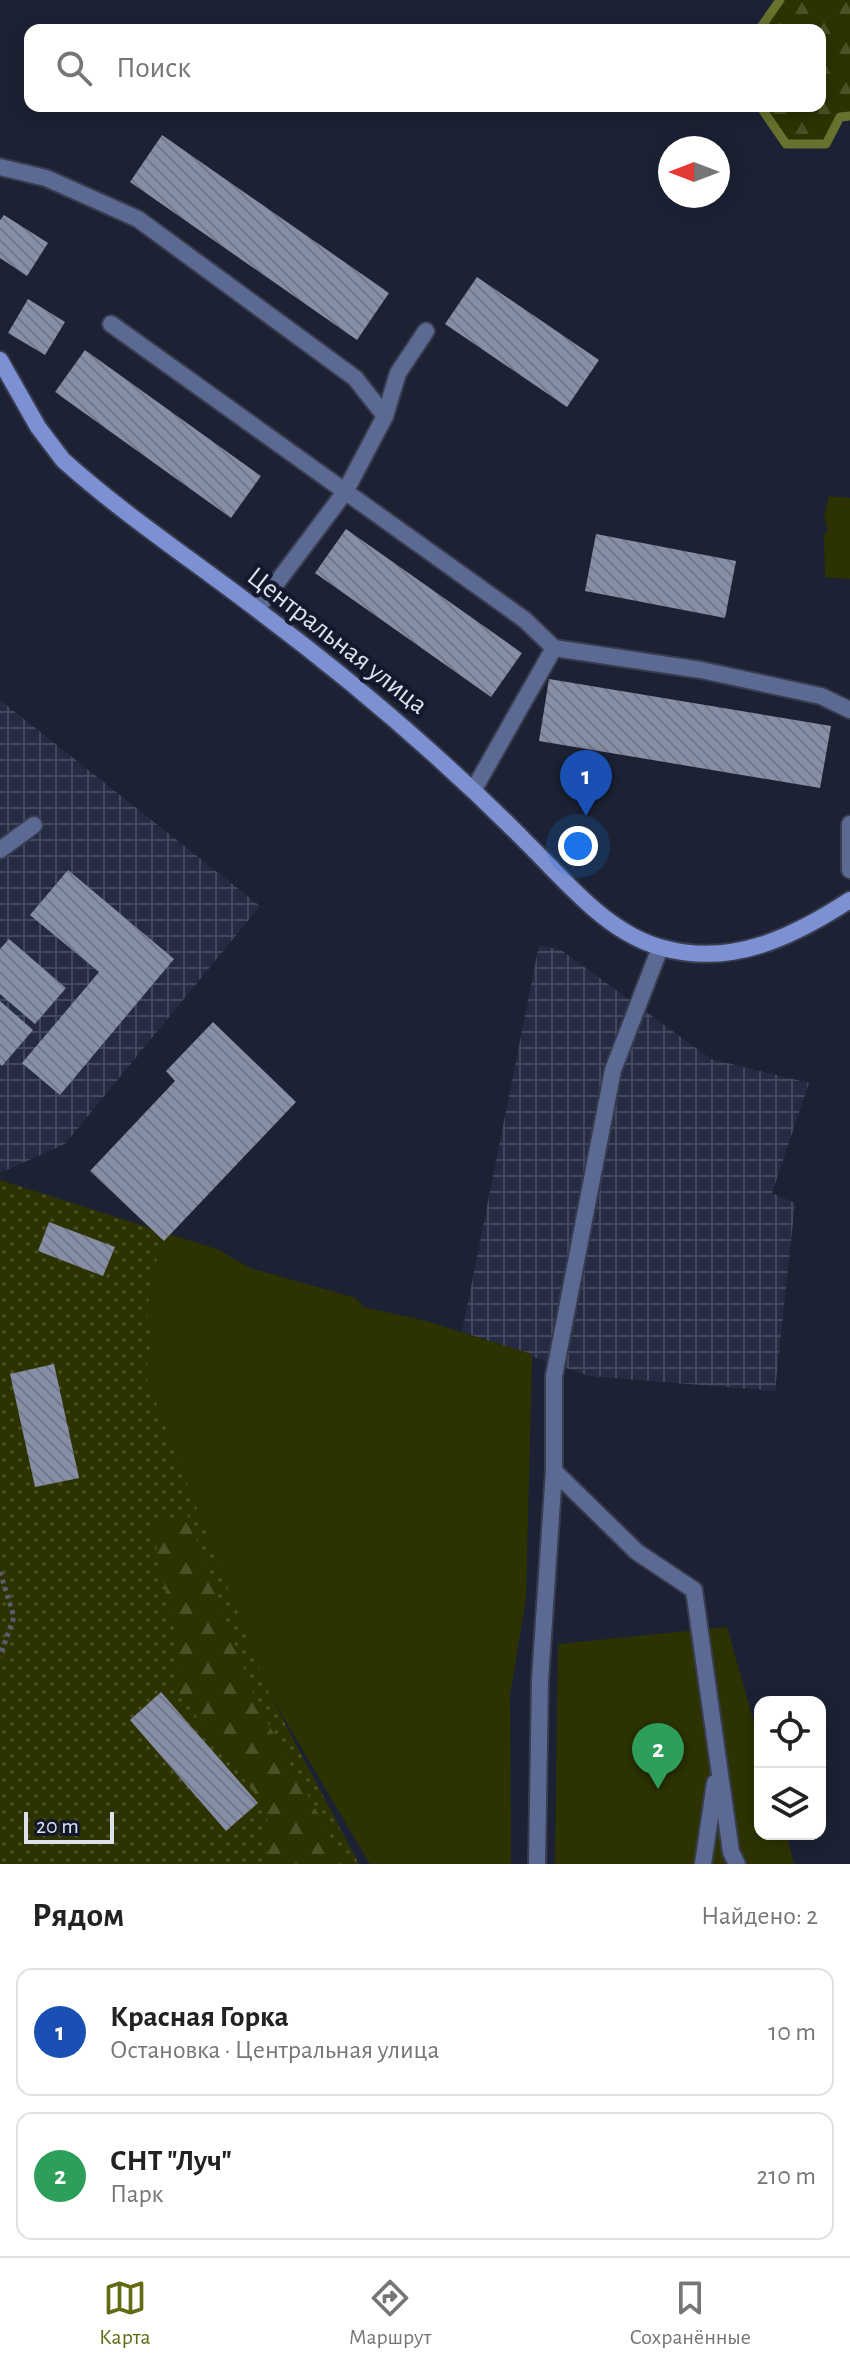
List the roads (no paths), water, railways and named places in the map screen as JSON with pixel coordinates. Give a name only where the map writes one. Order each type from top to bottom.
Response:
[{"type":"street","points":[[0,167],[46,178],[138,219],[355,378],[385,416]]},
{"type":"street","points":[[111,324],[525,620],[554,648],[701,670],[821,696],[850,710]]},
{"type":"street","points":[[257,609],[345,492],[385,416],[398,373],[426,331]]},
{"type":"street","name":"Центральная улица","points":[[0,360],[38,427],[63,460],[95,489],[351,682],[474,789],[579,895],[630,935],[660,948],[702,954],[751,949],[812,924],[850,900]]},
{"type":"street","points":[[474,789],[554,648]]},
{"type":"street","points":[[850,824],[850,870]]},
{"type":"street","points":[[0,850],[34,825]]},
{"type":"street","points":[[537,1864],[540,1680],[554,1471],[554,1376],[613,1070],[660,948]]},
{"type":"street","points":[[554,1471],[637,1552],[694,1590],[731,1852],[737,1864]]},
{"type":"street","points":[[703,1864],[718,1765]]},
{"type":"waterway","points":[[763,24],[780,0]]},
{"type":"waterway","points":[[764,112],[786,144],[826,144],[840,117],[850,116]]},
{"type":"place","name":"Красная Горка","points":[[586,816]]},
{"type":"place","name":"СНТ \"Луч\"","points":[[658,1789]]}]
